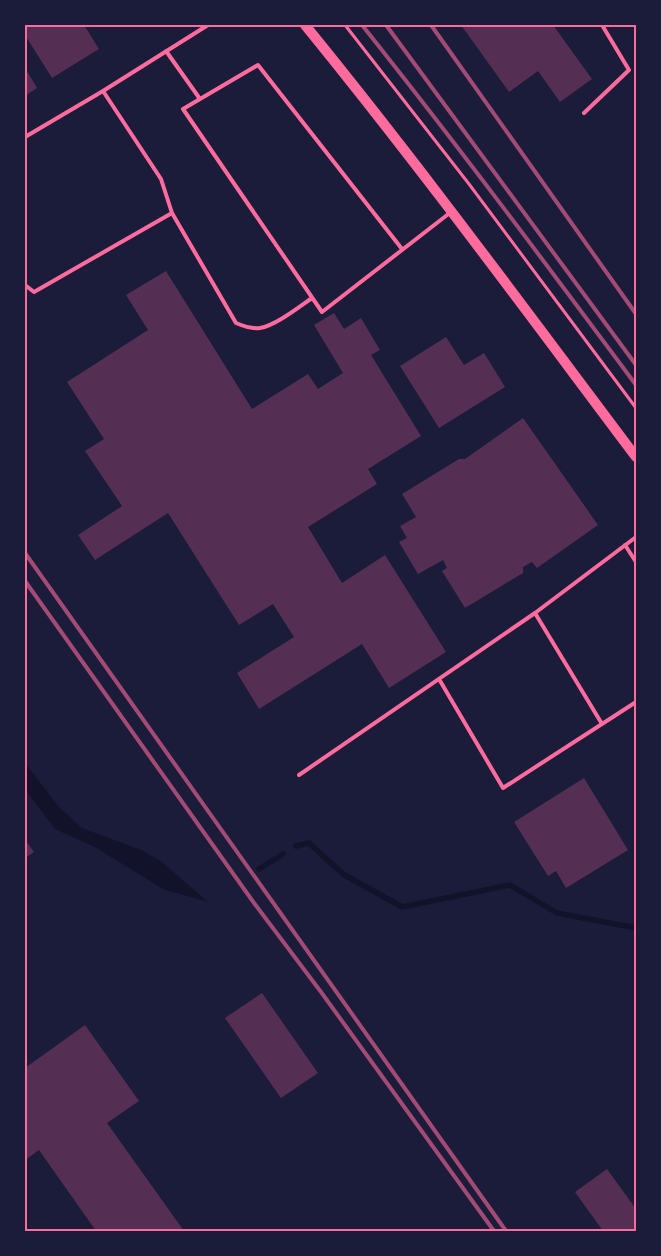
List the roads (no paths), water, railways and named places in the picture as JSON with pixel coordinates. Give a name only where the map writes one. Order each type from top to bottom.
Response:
[{"type":"main road","points":[[305,25],[356,87],[636,457]]},
{"type":"lane","points":[[25,137],[208,25]]},
{"type":"lane","points":[[584,113],[629,70],[602,25]]},
{"type":"lane","points":[[166,51],[200,99]]},
{"type":"lane","points":[[402,249],[258,65],[183,109],[322,312],[451,211]]},
{"type":"lane","points":[[103,91],[161,179],[172,213],[236,323],[259,329],[272,324],[312,298]]},
{"type":"lane","points":[[25,285],[34,292],[172,213]]},
{"type":"lane","points":[[299,775],[535,613],[636,537]]},
{"type":"lane","points":[[625,545],[636,562]]},
{"type":"lane","points":[[535,613],[602,724]]},
{"type":"lane","points":[[439,679],[503,788],[636,702]]},
{"type":"waterway","points":[[296,846],[309,843],[343,874],[402,907],[510,885],[557,913],[636,928]]},
{"type":"waterway","points":[[259,869],[283,854]]},
{"type":"railway","points":[[362,25],[535,249],[636,385]]},
{"type":"railway","points":[[386,25],[636,365]]},
{"type":"railway","points":[[431,25],[636,314]]},
{"type":"railway","points":[[25,553],[506,1231]]},
{"type":"railway","points":[[25,581],[254,903],[321,992],[494,1231]]}]
